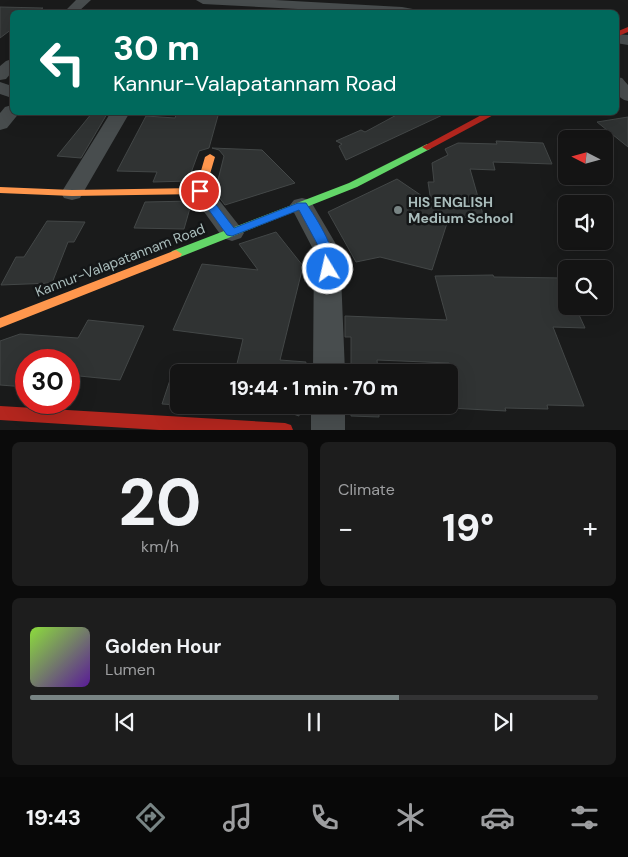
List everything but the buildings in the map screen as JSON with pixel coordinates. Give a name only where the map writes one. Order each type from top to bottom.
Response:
[{"type":"main road","name":"Kannur-Valapatannam Road","points":[[0,323],[353,185],[484,115]]},
{"type":"main road","points":[[0,190],[72,193],[200,191],[210,157]]},
{"type":"main road","points":[[0,413],[285,430]]},
{"type":"street","points":[[72,10],[84,0]]},
{"type":"street","points":[[203,0],[281,8],[378,5],[399,10]]},
{"type":"street","points":[[0,75],[10,66]]},
{"type":"street","points":[[619,86],[628,96]]},
{"type":"street","points":[[0,124],[10,113]]},
{"type":"street","points":[[72,193],[119,115]]},
{"type":"street","points":[[200,191],[232,233]]},
{"type":"street","points":[[302,205],[327,251],[329,364]]},
{"type":"street","points":[[328,414],[328,430]]},
{"type":"traffic: fast","points":[[176,254],[353,185],[427,147]]},
{"type":"traffic: slow","points":[[0,190],[72,193],[200,191],[210,157]]},
{"type":"traffic: slow","points":[[0,323],[176,254]]},
{"type":"traffic: jam","points":[[619,34],[628,29]]},
{"type":"traffic: jam","points":[[427,147],[489,115]]},
{"type":"traffic: jam","points":[[0,413],[285,430]]},
{"type":"place","name":"HIS ENGLISH Medium School","points":[[398,210]]},
{"type":"route","points":[[200,191],[232,233],[302,205],[327,251],[328,269]]}]
